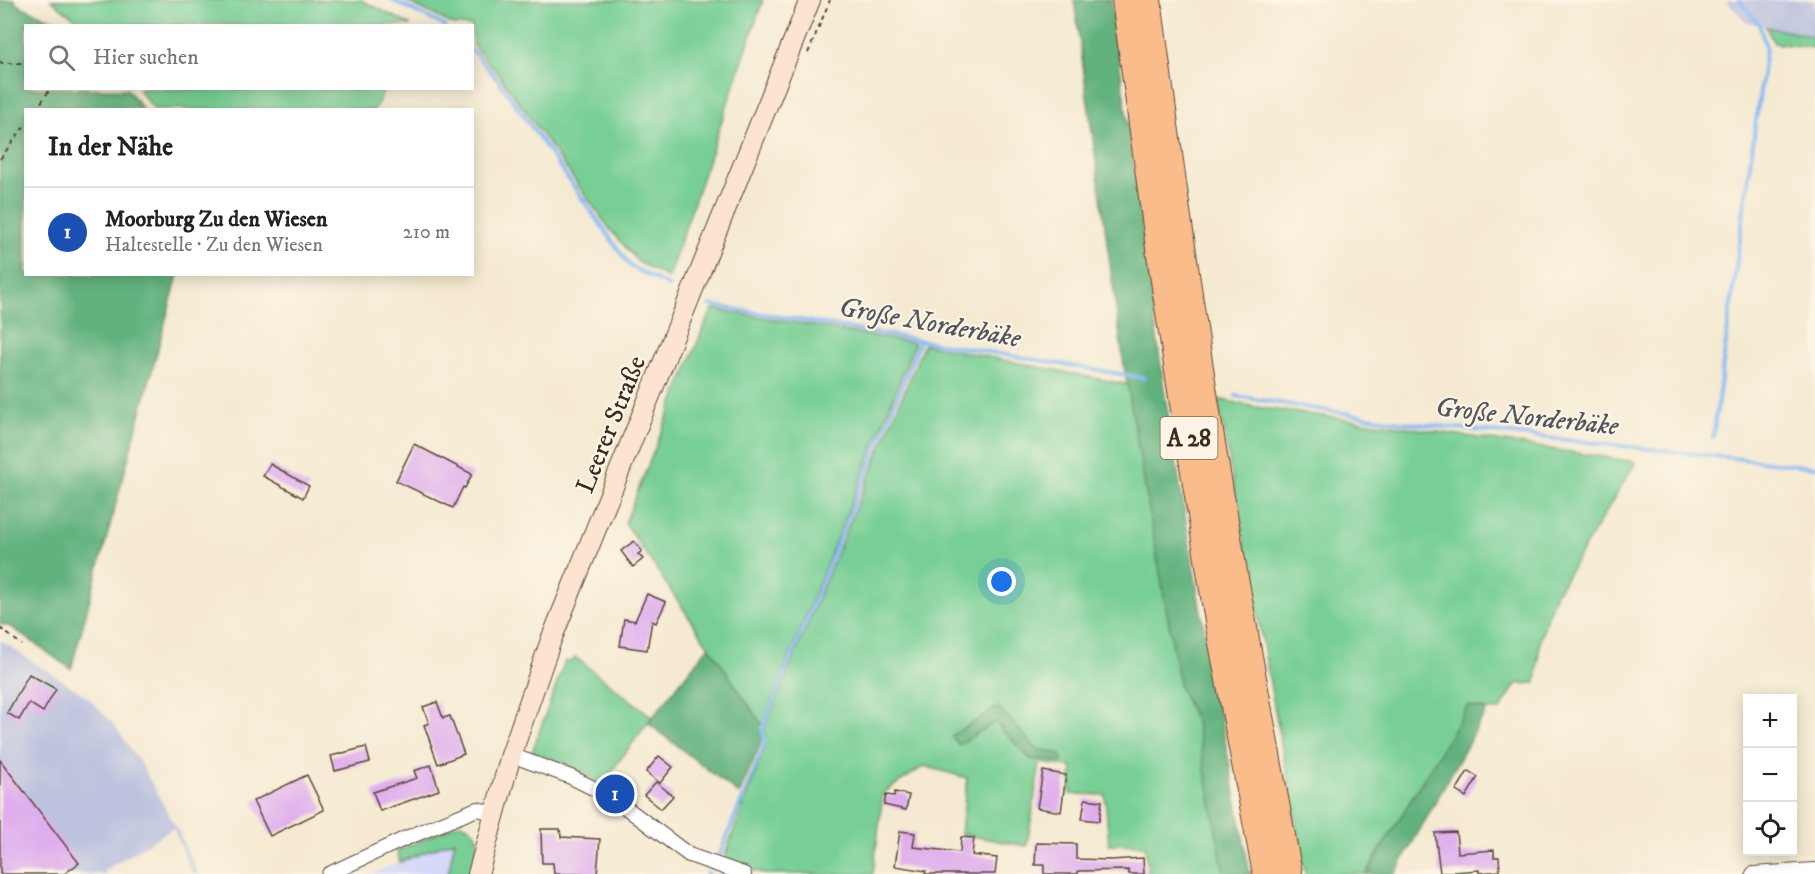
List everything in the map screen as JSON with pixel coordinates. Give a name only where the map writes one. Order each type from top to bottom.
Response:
[{"type":"highway","name":"A 28","points":[[1125,0],[1159,248],[1219,627],[1266,874]]},
{"type":"highway","name":"A 28","points":[[1148,0],[1203,390],[1243,626],[1290,874]]},
{"type":"main road","name":"Leerer Straße","points":[[478,874],[511,754],[551,640],[810,0]]},
{"type":"street","points":[[511,754],[571,777],[613,798],[689,855],[744,874]]},
{"type":"street","points":[[329,874],[404,839],[477,809],[494,813]]},
{"type":"street","points":[[1753,874],[1815,870]]},
{"type":"path","points":[[0,62],[24,63]]},
{"type":"path","points":[[37,108],[50,90]]},
{"type":"path","points":[[0,159],[24,127]]},
{"type":"path","points":[[0,628],[22,645]]},
{"type":"shaded area","points":[[1726,0],[1815,0],[1815,37],[1746,22]]},
{"type":"shaded area","points":[[0,640],[89,698],[115,726],[141,764],[176,827],[198,874],[193,874],[173,828],[104,871],[106,874],[0,874]]},
{"type":"shaded area","points":[[456,840],[448,874],[372,874],[424,851]]},
{"type":"green space","points":[[0,0],[15,0],[16,4],[61,24],[24,24],[24,90],[128,90],[142,108],[24,108],[24,276],[178,276],[71,669],[11,627],[0,624]]},
{"type":"green space","points":[[51,0],[361,0],[409,24],[83,24]]},
{"type":"green space","points":[[404,0],[763,0],[668,278],[638,262],[609,228],[500,76],[474,46],[474,24],[452,24]]},
{"type":"green space","points":[[1074,0],[1111,0],[1164,389],[1200,606],[1250,874],[1224,874],[1196,722],[1180,688],[1124,366]]},
{"type":"green space","points":[[1766,27],[1815,37],[1815,48],[1774,43]]},
{"type":"green space","points":[[139,90],[384,90],[375,108],[153,108]]},
{"type":"green space","points":[[713,309],[915,343],[762,725],[625,523],[704,326]]},
{"type":"green space","points":[[924,344],[1129,385],[1180,688],[1196,722],[1226,874],[1148,874],[1145,845],[1109,844],[1105,795],[1070,794],[1072,767],[1040,763],[1027,846],[961,834],[967,778],[924,766],[883,793],[873,874],[765,874],[726,862],[726,852],[766,744],[764,729]]},
{"type":"green space","points":[[1218,399],[1255,407],[1636,462],[1554,597],[1540,639],[1536,683],[1516,684],[1500,710],[1468,706],[1366,874],[1305,874]]},
{"type":"green space","points":[[709,646],[762,725],[761,743],[739,794],[648,723]]},
{"type":"green space","points":[[575,657],[652,717],[602,784],[565,764],[532,752],[565,661],[572,662]]},
{"type":"green space","points":[[1468,706],[1487,710],[1395,874],[1366,874]]},
{"type":"green space","points":[[998,707],[1037,749],[1061,754],[1062,762],[1030,759],[995,722],[959,745],[951,736]]},
{"type":"green space","points":[[460,823],[474,831],[477,837],[477,851],[471,874],[448,874],[455,840],[400,862],[397,851]]},
{"type":"building","points":[[414,444],[472,474],[453,508],[396,481]]},
{"type":"building","points":[[270,464],[309,486],[303,498],[263,476]]},
{"type":"building","points":[[634,541],[642,551],[638,554],[643,559],[633,567],[621,551]]},
{"type":"building","points":[[647,594],[666,602],[656,623],[652,621],[647,650],[620,646],[624,619],[635,621]]},
{"type":"building","points":[[29,674],[56,689],[43,712],[29,703],[19,720],[7,713]]},
{"type":"building","points":[[437,702],[443,718],[450,716],[464,754],[438,764],[424,725],[429,723],[423,707]]},
{"type":"building","points":[[366,747],[370,762],[335,771],[331,756]]},
{"type":"building","points":[[659,756],[673,767],[660,783],[646,772]]},
{"type":"building","points":[[0,760],[79,863],[64,874],[0,874]]},
{"type":"building","points":[[431,765],[439,790],[380,811],[373,792],[417,778],[414,771]]},
{"type":"building","points":[[1043,771],[1066,775],[1061,812],[1037,808]]},
{"type":"building","points":[[1468,771],[1478,777],[1466,797],[1456,791]]},
{"type":"building","points":[[307,775],[324,810],[270,836],[253,801]]},
{"type":"building","points":[[656,782],[673,796],[661,809],[644,795]]},
{"type":"building","points":[[895,792],[909,795],[906,810],[884,805],[886,795],[894,796]]},
{"type":"building","points":[[1085,799],[1102,801],[1099,821],[1082,819]]},
{"type":"building","points":[[541,829],[560,829],[561,837],[600,839],[597,874],[554,874],[553,863],[542,863]]},
{"type":"building","points":[[900,831],[915,833],[913,847],[960,852],[961,837],[974,838],[972,855],[997,858],[995,874],[925,874],[926,871],[895,866]]},
{"type":"building","points":[[1456,832],[1458,853],[1494,850],[1494,857],[1499,857],[1500,871],[1440,873],[1435,833]]},
{"type":"building","points":[[1036,843],[1076,844],[1076,859],[1143,858],[1144,874],[1129,874],[1128,870],[1044,874],[1044,865],[1035,865]]},
{"type":"waterway","name":"Große Norderbäke","points":[[392,0],[441,24]]},
{"type":"waterway","points":[[1713,437],[1766,47],[1759,24],[1739,0]]},
{"type":"waterway","name":"Große Norderbäke","points":[[474,52],[499,81],[630,266],[669,286]]},
{"type":"waterway","name":"Große Norderbäke","points":[[710,305],[1144,378]]},
{"type":"waterway","points":[[719,856],[765,743],[762,729],[920,341]]},
{"type":"waterway","name":"Große Norderbäke","points":[[1236,396],[1400,422],[1815,467]]},
{"type":"place","name":"Moorburg Zu den Wiesen","points":[[615,794]]}]
